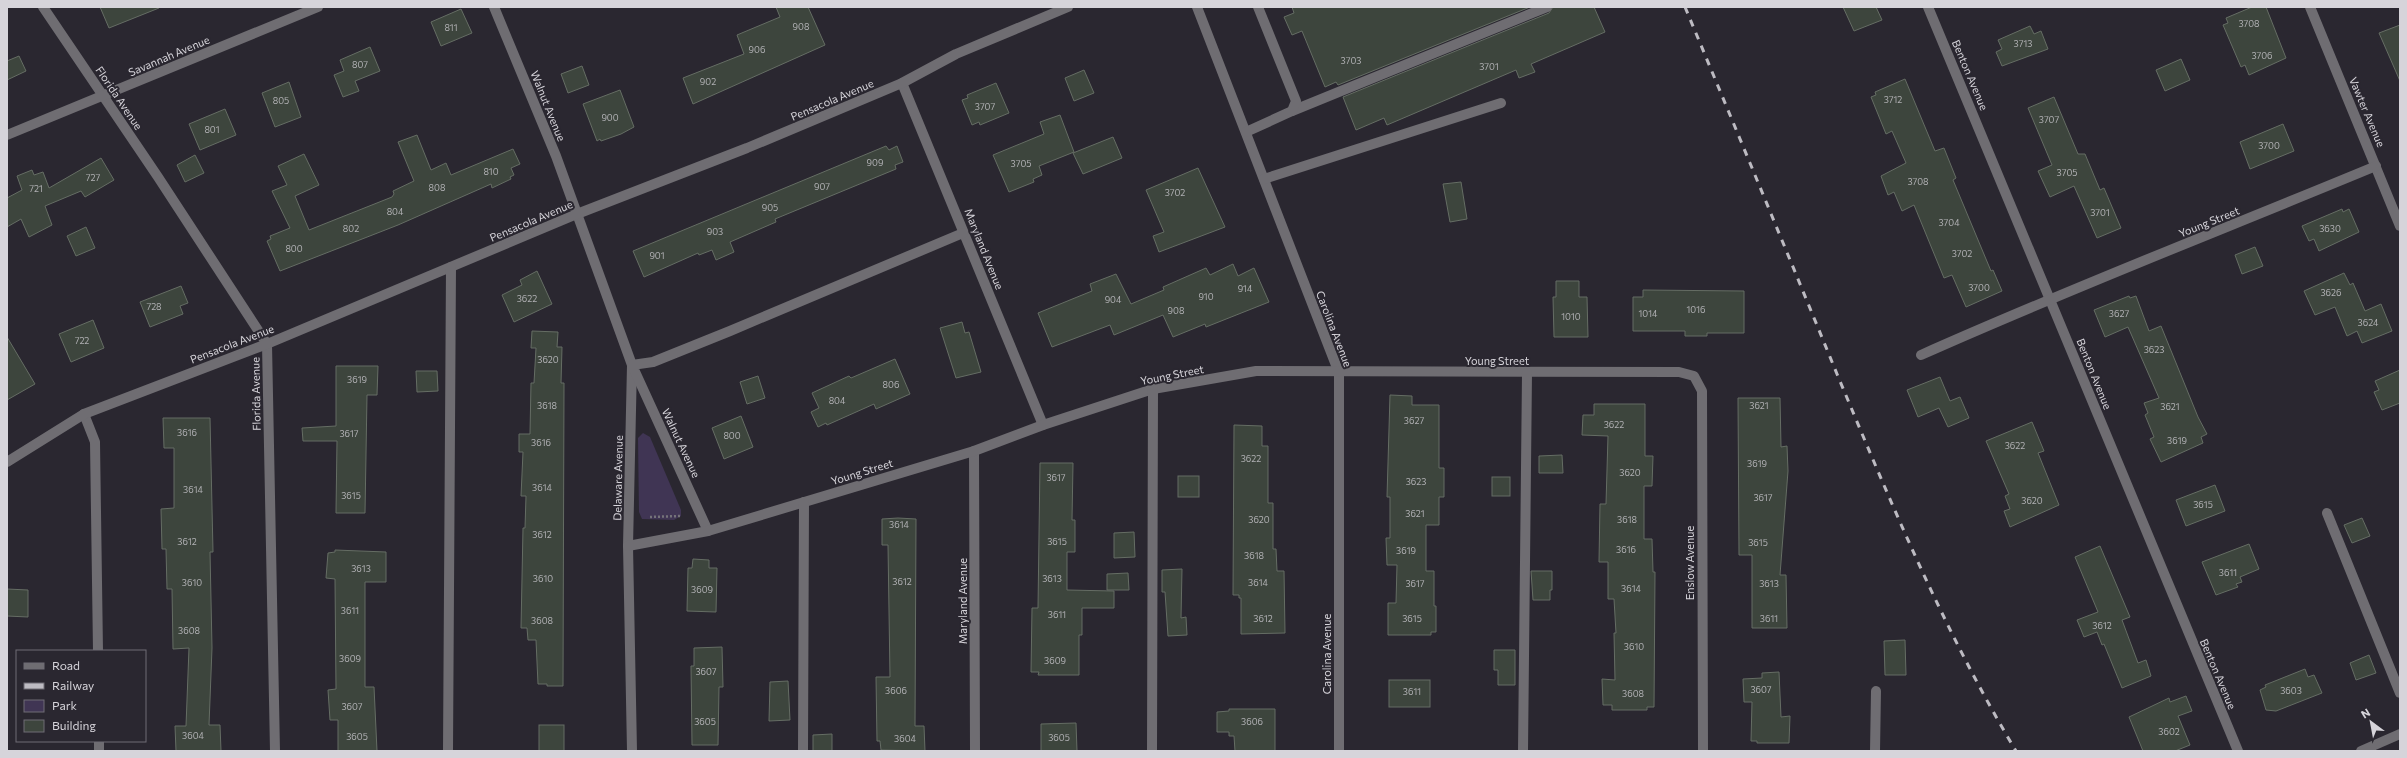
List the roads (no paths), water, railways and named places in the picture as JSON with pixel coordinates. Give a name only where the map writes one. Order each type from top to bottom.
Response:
[{"type":"street","name":"Florida Avenue","points":[[43,7],[267,344],[275,751]]},
{"type":"street","name":"Savannah Avenue","points":[[7,135],[318,7]]},
{"type":"street","name":"Walnut Avenue","points":[[494,7],[577,214]]},
{"type":"street","name":"Pensacola Avenue","points":[[7,462],[84,414],[267,344],[577,214],[746,148],[902,83],[956,54],[1068,7]]},
{"type":"street","name":"Carolina Avenue","points":[[1197,7],[1339,373],[1339,751]]},
{"type":"street","points":[[1258,7],[1296,101],[1292,111]]},
{"type":"street","points":[[1246,132],[1292,111],[1547,7]]},
{"type":"street","name":"Benton Avenue","points":[[1928,7],[2238,751]]},
{"type":"street","name":"Vawter Avenue","points":[[2310,7],[2400,226]]},
{"type":"street","name":"Maryland Avenue","points":[[902,83],[1043,425]]},
{"type":"street","points":[[1264,179],[1501,103]]},
{"type":"street","name":"Young Street","points":[[1921,354],[2050,299],[2376,166]]},
{"type":"street","name":"Delaware Avenue","points":[[577,214],[632,365],[628,546],[632,751]]},
{"type":"street","points":[[632,365],[653,362],[964,233]]},
{"type":"street","points":[[448,751],[451,267]]},
{"type":"street","name":"Walnut Avenue","points":[[632,365],[708,531]]},
{"type":"street","name":"Young Street","points":[[628,546],[708,531],[974,451],[1043,425],[1153,389],[1256,371],[1339,373],[1679,372],[1694,376]]},
{"type":"street","points":[[1523,751],[1527,373]]},
{"type":"street","name":"Enslow Avenue","points":[[1694,376],[1702,391],[1703,751]]},
{"type":"street","points":[[1152,751],[1153,389]]},
{"type":"street","points":[[84,414],[95,442],[98,650]]},
{"type":"street","name":"Maryland Avenue","points":[[974,451],[975,751]]},
{"type":"street","points":[[803,751],[804,502]]},
{"type":"street","points":[[2327,513],[2400,693]]},
{"type":"street","points":[[1875,751],[1876,691]]},
{"type":"street","points":[[2361,751],[2400,734]]},
{"type":"railway","points":[[1685,7],[1898,518],[1965,660],[2016,751]]}]
